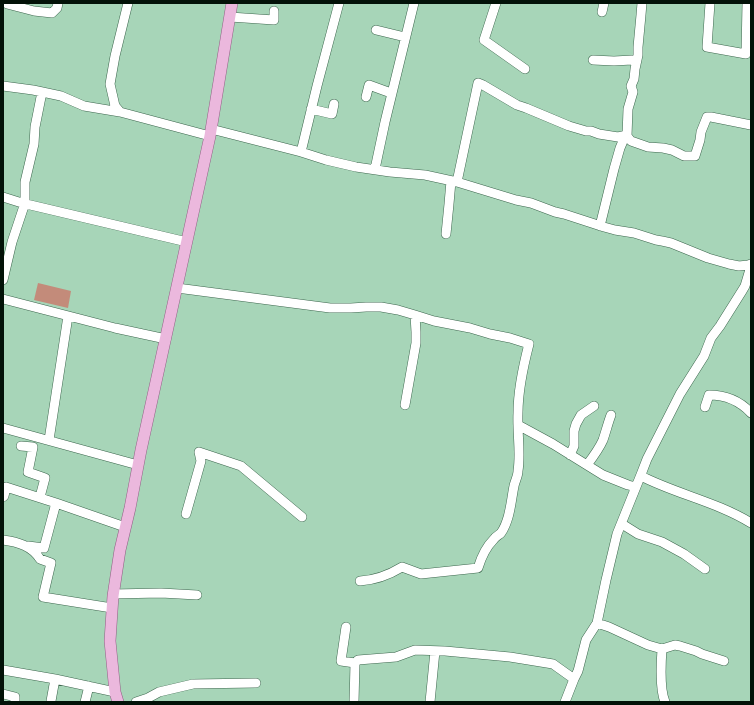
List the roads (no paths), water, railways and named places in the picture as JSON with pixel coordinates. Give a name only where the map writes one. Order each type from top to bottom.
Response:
[{"type":"main road","points":[[116,697],[110,641],[113,594],[120,550],[210,133],[232,3]]},
{"type":"street","points":[[8,4],[34,11],[52,13],[57,8],[58,3]]},
{"type":"street","points":[[120,112],[115,106],[110,84],[128,3]]},
{"type":"street","points":[[301,152],[339,3]]},
{"type":"street","points":[[374,169],[414,3]]},
{"type":"street","points":[[496,3],[484,40],[525,69]]},
{"type":"street","points":[[642,3],[638,55],[634,79],[631,86],[633,92],[628,109],[627,136],[630,141],[648,147],[663,148],[688,157],[695,156],[701,132],[707,117],[751,125]]},
{"type":"street","points":[[710,3],[707,47],[746,54],[747,3]]},
{"type":"street","points":[[230,17],[274,20],[274,11]]},
{"type":"street","points":[[376,30],[405,37]]},
{"type":"street","points":[[593,60],[632,60],[636,63]]},
{"type":"street","points":[[446,234],[454,181],[478,83],[517,105],[569,126],[599,134],[618,137],[627,136]]},
{"type":"street","points":[[366,97],[369,85],[392,93]]},
{"type":"street","points":[[3,86],[62,96],[84,106],[120,112],[301,152],[356,167],[425,175],[454,181],[516,200],[531,203],[600,226],[671,243],[708,258],[729,264],[739,266],[751,265],[745,286],[711,338],[704,356],[662,426],[647,459],[617,534],[597,623],[586,640],[578,671],[565,702]]},
{"type":"street","points":[[3,280],[12,242],[25,203],[25,182],[34,144],[35,127],[42,92]]},
{"type":"street","points":[[311,109],[332,114],[334,104]]},
{"type":"street","points":[[600,226],[620,148],[627,136]]},
{"type":"street","points":[[3,197],[187,242]]},
{"type":"street","points":[[176,288],[330,308],[366,307],[398,310],[434,321],[470,328],[529,344],[518,399],[518,472],[506,522],[500,533],[494,538],[487,548],[478,568],[421,574],[402,567],[383,577],[360,581]]},
{"type":"street","points":[[3,299],[115,328],[166,339]]},
{"type":"street","points":[[405,405],[416,343],[415,315]]},
{"type":"street","points":[[52,451],[51,440],[68,316]]},
{"type":"street","points":[[705,407],[709,395],[717,396],[735,401],[746,407],[751,413]]},
{"type":"street","points":[[570,455],[574,446],[574,432],[576,424],[581,415],[594,406]]},
{"type":"street","points":[[586,465],[595,454],[602,441],[611,415]]},
{"type":"street","points":[[518,425],[553,444],[603,475],[636,487]]},
{"type":"street","points":[[3,428],[138,465]]},
{"type":"street","points":[[20,446],[33,447],[28,472],[45,478],[40,498]]},
{"type":"street","points":[[186,514],[201,460],[199,452],[241,466],[302,517]]},
{"type":"street","points":[[641,476],[665,487],[722,508],[751,523]]},
{"type":"street","points":[[3,497],[6,487],[125,527]]},
{"type":"street","points":[[3,540],[44,548],[56,503]]},
{"type":"street","points":[[622,524],[638,534],[662,542],[684,554],[705,569]]},
{"type":"street","points":[[25,545],[36,552],[40,559],[51,563],[44,597],[112,608]]},
{"type":"street","points":[[113,594],[161,593],[197,595]]},
{"type":"street","points":[[597,623],[609,626],[648,645],[662,649],[675,645],[680,646],[724,661]]},
{"type":"street","points":[[346,627],[341,661],[355,663],[358,660],[396,657],[416,650],[435,651],[510,657],[554,664],[574,678]]},
{"type":"street","points":[[662,649],[663,699],[665,702]]},
{"type":"street","points":[[430,702],[435,651]]},
{"type":"street","points":[[354,702],[355,663]]},
{"type":"street","points":[[3,670],[89,686],[116,697]]},
{"type":"street","points":[[52,701],[55,679]]},
{"type":"street","points":[[136,702],[160,692],[193,684],[256,683]]},
{"type":"street","points":[[85,702],[89,686]]},
{"type":"street","points":[[3,694],[15,697],[15,702]]}]
